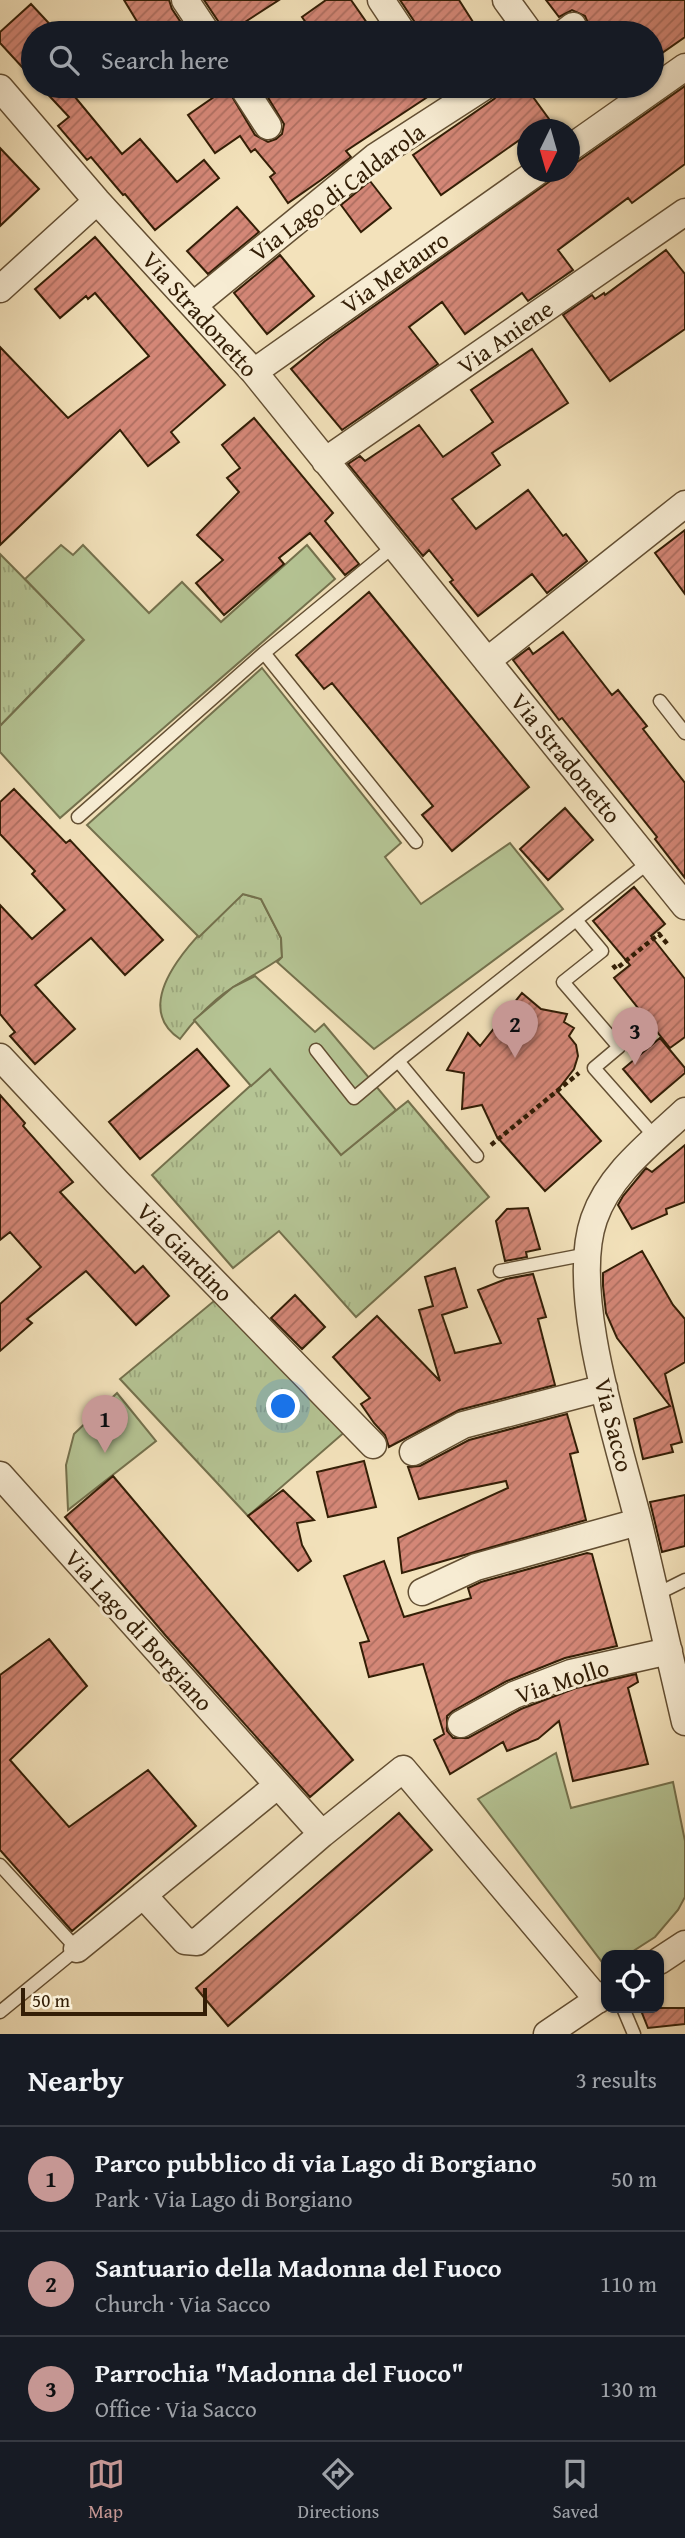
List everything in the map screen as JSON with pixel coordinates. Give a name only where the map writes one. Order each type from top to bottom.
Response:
[{"type":"street","points":[[185,0],[199,21]]},
{"type":"street","points":[[381,0],[395,21]]},
{"type":"street","points":[[506,0],[521,21]]},
{"type":"street","points":[[664,81],[685,66]]},
{"type":"street","name":"Via Stradonetto","points":[[0,88],[97,201],[254,372],[685,905]]},
{"type":"street","points":[[250,98],[268,126]]},
{"type":"street","name":"Via Lago di Caldarola","points":[[194,305],[375,157],[466,98]]},
{"type":"street","points":[[580,140],[640,98]]},
{"type":"street","name":"Via Metauro","points":[[254,372],[523,182]]},
{"type":"street","points":[[0,289],[97,201]]},
{"type":"street","name":"Via Aniene","points":[[325,461],[685,212]]},
{"type":"street","points":[[487,661],[685,504]]},
{"type":"street","name":"Via Giardino","points":[[0,1057],[117,1182],[373,1445]]},
{"type":"street","name":"Via Sacco","points":[[685,1111],[623,1170],[606,1194],[593,1223],[588,1254],[587,1291],[604,1388],[685,1721]]},
{"type":"street","points":[[413,1452],[463,1425],[604,1388]]},
{"type":"street","name":"Via Lago di Borgiano","points":[[0,1475],[323,1834]]},
{"type":"street","points":[[422,1592],[476,1567],[638,1522]]},
{"type":"street","name":"Via Mollo","points":[[461,1724],[514,1695],[571,1673],[669,1651]]},
{"type":"street","points":[[143,1895],[186,1941],[197,1942],[403,1769],[601,1996]]},
{"type":"street","points":[[77,1950],[278,1785]]},
{"type":"street","points":[[664,1958],[685,1944]]},
{"type":"street","points":[[547,2034],[573,2027],[601,1998]]},
{"type":"lane","points":[[78,817],[264,653],[394,546]]},
{"type":"lane","points":[[264,653],[416,842]]},
{"type":"lane","points":[[660,701],[685,733]]},
{"type":"lane","points":[[316,1050],[354,1098],[649,862]]},
{"type":"lane","points":[[576,920],[602,951],[564,982],[619,1047],[594,1068],[656,1138]]},
{"type":"lane","points":[[398,1061],[477,1157]]},
{"type":"lane","points":[[500,1271],[588,1254]]},
{"type":"lane","points":[[655,1595],[685,1580]]},
{"type":"lane","points":[[0,1865],[77,1950],[0,2012]]},
{"type":"lane","points":[[625,2013],[634,2034]]},
{"type":"path","points":[[602,951],[616,969],[659,934],[668,946]]},
{"type":"path","points":[[477,1157],[585,1068],[594,1068]]},
{"type":"green space","points":[[61,545],[73,555],[83,545],[149,613],[182,582],[221,622],[307,545],[335,579],[60,818],[0,752],[0,726],[84,640],[25,579]]},
{"type":"green space","points":[[0,554],[84,639],[0,726]]},
{"type":"green space","points":[[262,668],[401,843],[385,857],[421,904],[510,843],[563,909],[374,1049],[277,962],[282,957],[281,938],[261,899],[243,894],[199,937],[87,825]]},
{"type":"green space","points":[[243,894],[261,899],[281,938],[282,957],[219,997],[180,1039],[164,1023],[160,1004],[165,983],[193,941]]},
{"type":"green space","points":[[255,976],[315,1032],[324,1024],[396,1110],[341,1155],[270,1069],[251,1086],[194,1020],[233,987]]},
{"type":"green space","points":[[270,1068],[341,1154],[408,1101],[489,1197],[356,1317],[279,1231],[233,1268],[152,1175]]},
{"type":"green space","points":[[220,1296],[347,1430],[248,1516],[120,1379]]},
{"type":"green space","points":[[117,1393],[156,1441],[68,1510],[66,1465],[74,1434]]},
{"type":"green space","points":[[556,1753],[571,1808],[673,1782],[685,1841],[685,1897],[678,1910],[655,1937],[635,1950],[601,1950],[601,1961],[478,1799]]},
{"type":"building","points":[[124,0],[169,0],[180,21],[137,21]]},
{"type":"building","points":[[204,0],[279,0],[247,21],[218,21]]},
{"type":"building","points":[[326,0],[351,0],[366,21],[305,21],[302,17]]},
{"type":"building","points":[[400,0],[459,0],[472,21],[414,21]]},
{"type":"building","points":[[546,0],[685,0],[685,37],[664,52],[664,21],[587,21],[585,16],[572,10],[559,17]]},
{"type":"building","points":[[31,4],[47,21],[21,21],[21,66],[0,43],[0,32]]},
{"type":"building","points":[[685,86],[685,164],[632,203],[628,198],[558,250],[573,270],[528,301],[522,293],[465,334],[442,302],[409,327],[438,364],[342,430],[291,369],[325,341],[549,182],[580,182],[580,160]]},
{"type":"building","points":[[51,98],[76,98],[122,154],[140,139],[177,182],[204,160],[219,178],[155,230],[91,157],[87,160],[58,126],[69,117]]},
{"type":"building","points":[[213,98],[233,98],[255,135],[268,142],[282,134],[284,124],[268,98],[426,98],[346,151],[351,157],[288,203],[270,177],[275,173],[255,149],[251,152],[240,136],[215,153],[188,115]]},
{"type":"building","points":[[495,98],[534,98],[549,119],[517,119],[517,142],[441,195],[413,155]]},
{"type":"building","points":[[0,148],[39,189],[0,226]]},
{"type":"building","points":[[370,181],[391,208],[361,232],[341,205]]},
{"type":"building","points":[[237,207],[259,232],[208,274],[187,251]]},
{"type":"building","points":[[95,237],[225,385],[171,432],[179,442],[148,466],[120,430],[0,545],[0,347],[68,418],[149,356],[95,293],[88,299],[86,296],[60,318],[35,289]]},
{"type":"building","points":[[666,250],[685,274],[685,329],[610,381],[563,315],[592,295],[595,299],[604,293],[605,295]]},
{"type":"building","points":[[280,255],[314,296],[267,334],[234,293]]},
{"type":"building","points":[[532,349],[568,403],[492,453],[500,465],[452,499],[476,529],[528,490],[563,536],[566,534],[587,561],[547,593],[532,574],[478,616],[450,582],[453,580],[429,550],[423,556],[348,464],[360,456],[365,461],[419,425],[443,457],[493,422],[471,390]]},
{"type":"building","points":[[254,418],[333,513],[325,521],[359,564],[345,575],[310,533],[279,558],[284,564],[224,615],[196,583],[223,560],[197,535],[239,492],[227,478],[240,468],[222,445]]},
{"type":"building","points":[[685,530],[685,594],[655,553]]},
{"type":"building","points":[[369,592],[529,787],[452,851],[422,815],[433,806],[332,683],[324,689],[296,655]]},
{"type":"building","points":[[563,632],[612,695],[618,690],[647,726],[643,729],[685,783],[685,878],[655,839],[657,837],[562,718],[559,720],[513,660],[529,648],[533,654]]},
{"type":"building","points":[[14,789],[66,843],[70,840],[163,940],[125,975],[91,938],[35,985],[75,1029],[35,1064],[10,1036],[15,1032],[0,1014],[0,905],[32,939],[65,910],[32,874],[35,871],[0,834],[0,802]]},
{"type":"building","points":[[565,808],[593,840],[548,880],[520,849]]},
{"type":"building","points":[[634,887],[665,924],[651,936],[685,979],[685,1037],[670,1048],[614,978],[630,965],[593,921]]},
{"type":"building","points":[[522,993],[541,1009],[567,1014],[564,1022],[574,1028],[569,1036],[576,1045],[578,1056],[574,1069],[557,1091],[601,1141],[545,1191],[497,1137],[482,1105],[462,1109],[464,1073],[447,1070],[468,1033],[480,1046]]},
{"type":"building","points":[[660,1038],[685,1068],[685,1073],[651,1102],[623,1069]]},
{"type":"building","points":[[197,1049],[229,1086],[140,1159],[109,1122]]},
{"type":"building","points":[[0,1095],[25,1123],[23,1126],[73,1182],[60,1192],[135,1273],[143,1266],[169,1296],[136,1325],[86,1271],[27,1319],[32,1323],[0,1351],[0,1304],[41,1267],[10,1232],[0,1240]]},
{"type":"building","points":[[685,1145],[685,1202],[666,1209],[667,1214],[632,1229],[618,1205],[623,1196],[646,1168],[652,1172]]},
{"type":"building","points":[[528,1208],[540,1249],[526,1252],[527,1257],[505,1261],[496,1221],[507,1209]]},
{"type":"building","points":[[642,1251],[673,1305],[685,1319],[685,1362],[665,1374],[682,1442],[671,1445],[673,1452],[643,1459],[634,1419],[670,1406],[617,1338],[606,1313],[603,1286],[603,1273]]},
{"type":"building","points":[[455,1268],[467,1307],[442,1315],[455,1353],[501,1343],[478,1290],[506,1279],[533,1274],[546,1317],[538,1319],[555,1385],[459,1410],[389,1447],[385,1435],[361,1404],[370,1398],[333,1357],[377,1316],[440,1381],[419,1310],[433,1306],[425,1277]]},
{"type":"building","points":[[295,1295],[325,1327],[302,1349],[271,1318]]},
{"type":"building","points":[[567,1414],[578,1452],[570,1454],[586,1520],[402,1573],[398,1538],[508,1488],[506,1481],[419,1499],[408,1467],[420,1466],[469,1440]]},
{"type":"building","points":[[364,1461],[376,1507],[328,1517],[317,1472]]},
{"type":"building","points":[[113,1476],[353,1760],[310,1797],[166,1636],[65,1517]]},
{"type":"building","points":[[283,1490],[314,1520],[297,1523],[302,1545],[311,1561],[298,1571],[248,1516]]},
{"type":"building","points":[[685,1495],[685,1546],[662,1552],[650,1502]]},
{"type":"building","points":[[587,1553],[592,1554],[617,1646],[565,1658],[507,1681],[447,1716],[447,1731],[453,1738],[468,1738],[521,1709],[576,1688],[636,1674],[638,1682],[628,1688],[648,1764],[573,1781],[559,1721],[538,1739],[507,1751],[503,1742],[450,1774],[434,1740],[444,1734],[423,1664],[369,1677],[360,1643],[369,1641],[344,1576],[384,1561],[404,1617],[471,1598],[468,1588],[481,1582]]},
{"type":"building","points":[[49,1639],[87,1686],[10,1760],[69,1827],[148,1770],[196,1826],[72,1931],[0,1850],[0,1675]]},
{"type":"building","points":[[399,1813],[432,1850],[228,2026],[196,1988]]},
{"type":"building","points":[[664,2008],[685,2008],[685,2024],[648,2028],[642,2013],[664,2013]]},
{"type":"place","name":"Santuario della Madonna del Fuoco","points":[[515,1058]]},
{"type":"place","name":"Parrochia \"Madonna del Fuoco\"","points":[[635,1065]]},
{"type":"place","name":"Parco pubblico di via Lago di Borgiano","points":[[105,1453]]}]
